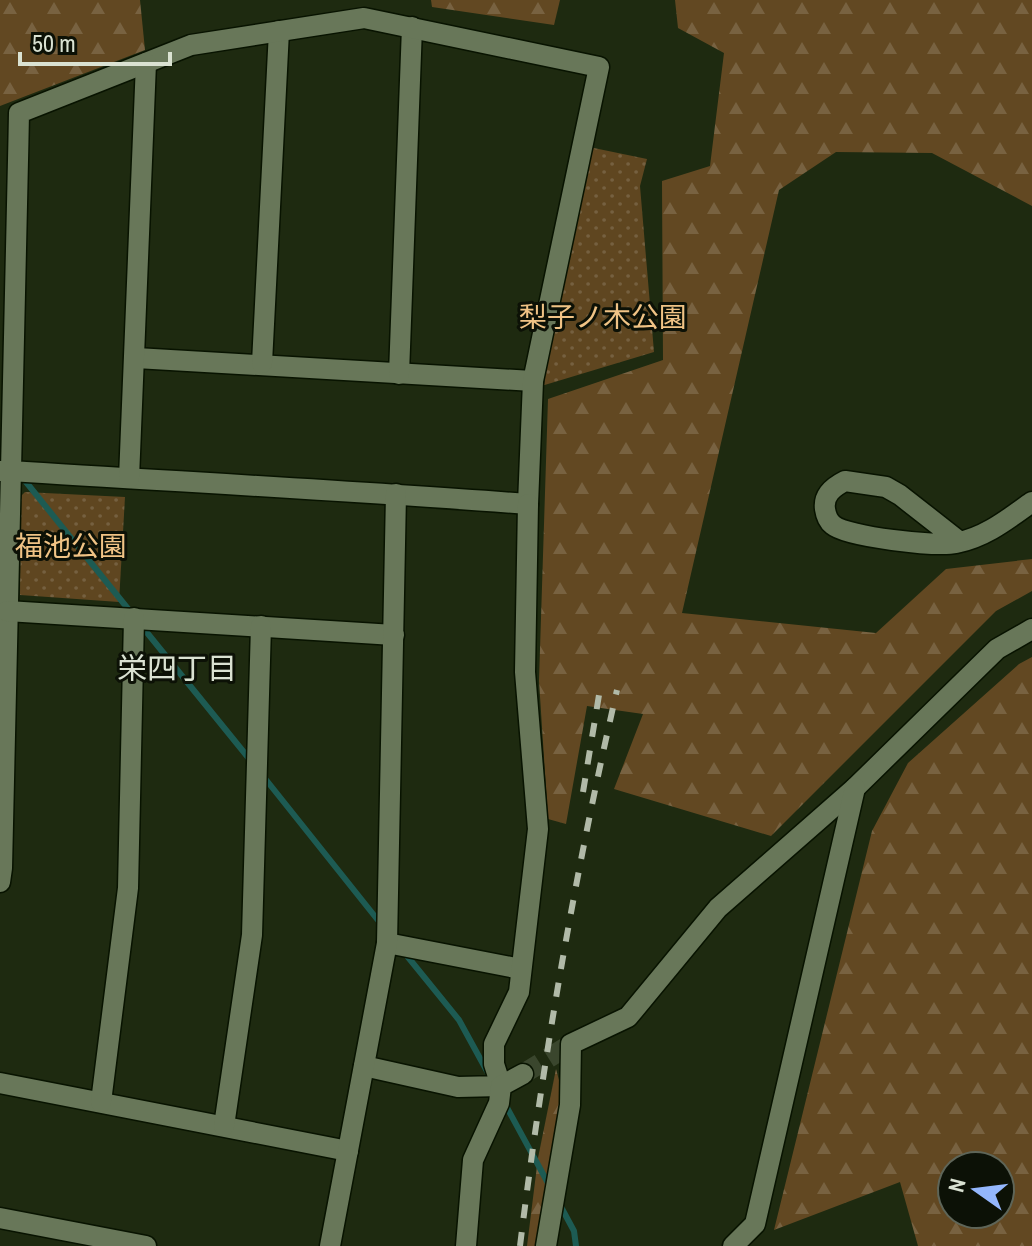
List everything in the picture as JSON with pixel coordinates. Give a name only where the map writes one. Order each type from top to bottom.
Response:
[{"type":"street","points":[[1,873],[7,611],[8,294],[19,113],[191,45],[364,18],[599,67],[533,381],[525,672],[538,829],[519,992],[494,1044],[494,1064],[501,1086],[499,1103],[473,1160],[466,1246]]},
{"type":"street","points":[[399,374],[412,27]]},
{"type":"street","points":[[262,363],[279,31]]},
{"type":"street","points":[[129,478],[146,63]]},
{"type":"street","points":[[136,358],[533,381]]},
{"type":"street","points":[[6,471],[528,504]]},
{"type":"street","points":[[960,542],[886,487],[845,481],[829,492],[824,503],[826,516],[841,530],[919,544],[960,542],[984,535],[1032,502]]},
{"type":"street","points":[[330,1246],[387,943],[396,494]]},
{"type":"street","points":[[7,611],[394,635]]},
{"type":"street","points":[[101,1102],[128,888],[134,618]]},
{"type":"street","points":[[224,1126],[252,935],[261,626]]},
{"type":"street","points":[[546,1246],[570,1105],[571,1044],[628,1017],[718,908],[855,788],[997,649],[1032,629]]},
{"type":"street","points":[[733,1246],[755,1224],[855,788]]},
{"type":"street","points":[[387,943],[521,969]]},
{"type":"street","points":[[364,1066],[458,1087],[501,1086],[523,1074]]},
{"type":"street","points":[[0,1083],[348,1151]]},
{"type":"street","points":[[0,1218],[146,1246]]},
{"type":"green space","points":[[0,0],[140,0],[145,50],[0,106]]},
{"type":"green space","points":[[431,0],[560,0],[554,25],[432,7]]},
{"type":"green space","points":[[675,0],[1032,0],[1032,206],[932,153],[836,152],[779,190],[682,613],[876,633],[946,569],[1032,559],[1032,591],[996,611],[771,836],[614,789],[643,714],[587,706],[566,824],[548,819],[539,681],[548,399],[663,360],[662,181],[710,166],[724,53],[678,28]]},
{"type":"green space","name":"梨子ノ木公園","points":[[589,147],[647,159],[640,186],[654,352],[538,387]]},
{"type":"green space","name":"福池公園","points":[[25,492],[125,497],[119,602],[20,595],[21,496]]},
{"type":"green space","points":[[1032,657],[1032,1246],[918,1246],[900,1182],[774,1230],[872,831],[908,763],[1019,664]]},
{"type":"green space","points":[[556,1069],[566,1106],[540,1246],[527,1246],[538,1158]]},
{"type":"waterway","points":[[22,477],[133,615]]},
{"type":"waterway","points":[[140,624],[251,761]]},
{"type":"waterway","points":[[263,776],[381,924]]},
{"type":"waterway","points":[[403,951],[459,1020],[488,1073]]},
{"type":"waterway","points":[[505,1104],[549,1185]]},
{"type":"waterway","points":[[560,1205],[574,1231],[576,1246]]},
{"type":"tunnel","points":[[523,1074],[571,1044]]},
{"type":"railway","points":[[583,792],[600,689]]},
{"type":"railway","points":[[520,1246],[561,966],[617,690]]},
{"type":"district","name":"栄四丁目","points":[[177,668]]}]
